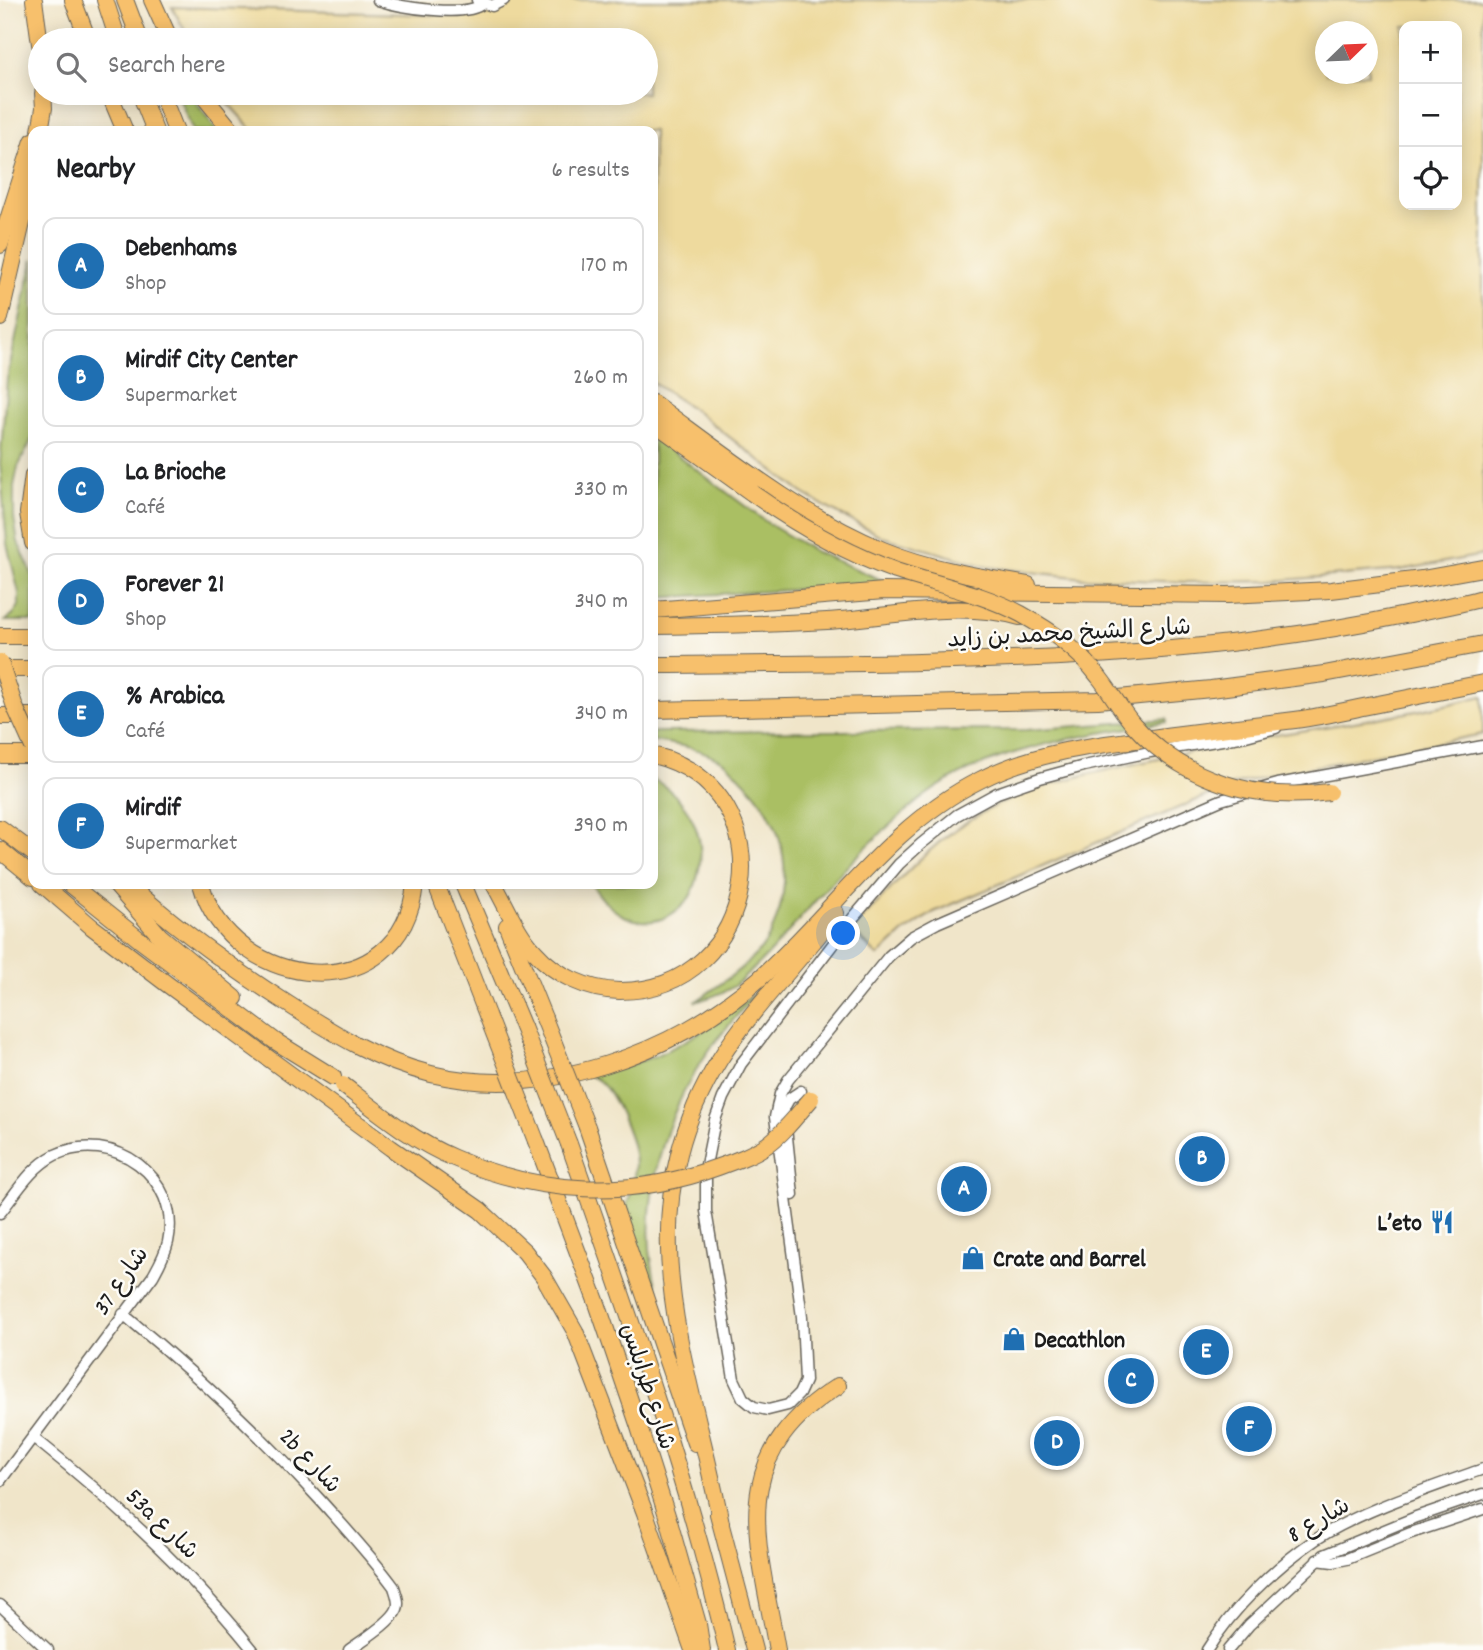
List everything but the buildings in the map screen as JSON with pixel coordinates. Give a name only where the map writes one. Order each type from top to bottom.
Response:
[{"type":"highway","points":[[34,0],[38,28]]},
{"type":"highway","points":[[73,0],[84,28]]},
{"type":"highway","points":[[105,0],[114,28]]},
{"type":"highway","points":[[125,0],[136,28]]},
{"type":"highway","points":[[152,0],[165,28]]},
{"type":"highway","points":[[39,126],[43,105]]},
{"type":"highway","points":[[114,105],[123,126]]},
{"type":"highway","points":[[144,105],[153,126]]},
{"type":"highway","points":[[166,105],[174,126]]},
{"type":"highway","points":[[211,105],[228,126]]},
{"type":"highway","points":[[0,245],[28,157]]},
{"type":"highway","points":[[0,318],[28,197]]},
{"type":"highway","points":[[658,407],[769,486],[866,542],[902,557],[937,567],[1086,594]]},
{"type":"highway","points":[[658,426],[799,525],[847,551],[898,571],[985,597],[1058,637],[1080,655],[1139,731],[1159,749],[1189,769],[1222,784],[1257,793],[1293,796],[1329,792]]},
{"type":"highway","points":[[658,610],[884,591],[1228,595],[1331,590],[1422,579],[1483,568]]},
{"type":"highway","name":"شارع الشيخ محمد بن زايد","points":[[658,665],[1098,657],[1226,645],[1340,628],[1483,598]]},
{"type":"highway","points":[[658,626],[838,620],[961,609],[998,612],[1034,622]]},
{"type":"highway","points":[[0,636],[28,636]]},
{"type":"highway","points":[[658,710],[1098,700],[1324,674],[1483,644]]},
{"type":"highway","points":[[0,662],[28,736]]},
{"type":"highway","points":[[0,669],[28,668]]},
{"type":"highway","points":[[134,889],[206,948],[266,990],[343,1039],[380,1057],[431,1074],[464,1080],[498,1081],[584,1071],[630,1056],[677,1035],[705,1019],[756,982],[902,832],[941,802],[983,778],[1018,764],[1093,745],[1299,720],[1483,683]]},
{"type":"highway","points":[[0,716],[28,716]]},
{"type":"highway","points":[[0,755],[28,755]]},
{"type":"highway","points":[[495,889],[535,953],[548,965],[578,983],[612,990],[646,988],[676,978],[702,961],[723,937],[737,908],[743,877],[741,846],[731,816],[706,782],[685,767],[658,757]]},
{"type":"highway","points":[[0,828],[28,849]]},
{"type":"highway","points":[[0,850],[28,873]]},
{"type":"highway","points":[[754,1650],[721,1523],[670,1289],[668,1229],[678,1157],[703,1089],[721,1058],[824,929],[866,870]]},
{"type":"highway","points":[[48,889],[92,927],[167,984],[480,1210],[525,1252],[544,1277],[575,1331],[641,1502],[693,1650]]},
{"type":"highway","points":[[76,889],[275,1041],[338,1081]]},
{"type":"highway","points":[[120,889],[140,914],[182,956],[338,1081],[414,1137],[452,1158],[492,1173],[574,1190],[644,1186],[700,1174],[754,1153],[777,1137],[808,1097]]},
{"type":"highway","points":[[203,889],[215,917],[241,946],[275,965],[298,972],[321,974],[356,967],[389,944],[410,909],[414,889]]},
{"type":"highway","name":"شارع طرابلس","points":[[438,889],[598,1306],[670,1525],[698,1624],[702,1650]]},
{"type":"highway","name":"شارع طرابلس","points":[[465,889],[569,1144],[628,1310],[696,1532],[727,1650]]},
{"type":"highway","points":[[494,889],[587,1127],[721,1523]]},
{"type":"highway","points":[[777,1650],[756,1519],[760,1484],[773,1450],[801,1413],[838,1386]]},
{"type":"street","points":[[378,0],[393,5],[452,5],[470,10],[479,2],[496,5],[504,0]]},
{"type":"street","points":[[1299,720],[1259,733],[1117,759],[1018,784],[976,803],[939,829],[899,864],[828,948],[752,1048],[731,1081],[715,1120],[706,1165],[709,1234],[734,1379],[743,1398],[761,1409],[775,1410],[788,1405],[799,1394],[805,1381],[797,1269],[775,1117],[778,1101],[788,1080],[879,966],[900,946],[924,929],[950,917],[1221,800],[1278,784],[1483,746]]},
{"type":"street","points":[[797,1269],[798,1244],[784,1113],[789,1099],[808,1097]]},
{"type":"street","name":"شارع 37","points":[[0,1213],[37,1168],[52,1156],[71,1149],[90,1147],[110,1149],[128,1156],[144,1168],[157,1183],[166,1201],[170,1220],[169,1240],[163,1259],[153,1276],[0,1481]]},
{"type":"street","name":"2b شارع","points":[[123,1314],[183,1363],[238,1414],[341,1523],[394,1587],[398,1599],[397,1609],[391,1617],[349,1650]]},
{"type":"street","name":"53a شارع","points":[[33,1437],[145,1532],[196,1584],[253,1650]]},
{"type":"street","name":"شارع 8","points":[[1207,1650],[1232,1614],[1296,1554],[1317,1539],[1367,1515],[1483,1469]]},
{"type":"street","name":"شارع 8","points":[[1228,1650],[1249,1625],[1324,1555],[1352,1542],[1483,1494]]},
{"type":"street","points":[[1318,1560],[1333,1562],[1347,1559],[1411,1533],[1483,1509]]},
{"type":"street","points":[[0,1605],[48,1650]]},
{"type":"green space","points":[[182,105],[198,105],[213,126],[191,126]]},
{"type":"green space","points":[[28,282],[28,447],[18,467],[14,486],[14,518],[18,542],[28,565],[28,621],[5,621],[19,606],[19,593],[7,544],[0,463],[7,379]]},
{"type":"green space","points":[[658,441],[769,524],[816,552],[891,584],[658,598]]},
{"type":"green space","points":[[1167,719],[1167,722],[1041,745],[979,765],[951,779],[926,795],[873,840],[770,952],[734,986],[695,1002],[746,964],[767,940],[783,892],[783,857],[780,840],[766,808],[732,768],[716,757],[698,750],[658,742],[658,732],[1026,730]]},
{"type":"green space","points":[[658,782],[685,807],[697,832],[700,860],[692,893],[688,900],[672,913],[647,921],[622,915],[595,889],[658,889]]},
{"type":"green space","points":[[757,991],[696,1071],[683,1094],[663,1144],[656,1170],[650,1223],[651,1258],[663,1317],[657,1320],[626,1207],[635,1167],[629,1136],[621,1114],[605,1087],[584,1074],[639,1061],[670,1049],[709,1026]]},
{"type":"sand","points":[[516,0],[1483,0],[1483,555],[1401,570],[1273,581],[1188,582],[1084,578],[988,567],[883,537],[801,492],[693,409],[658,386],[658,126],[249,126],[230,105],[658,105],[658,28],[183,28],[172,7],[470,16],[489,14]]},
{"type":"sand","points":[[1483,696],[1483,734],[1232,785],[934,912],[903,933],[878,956],[852,930],[931,849],[967,821],[1027,792],[1090,774],[1208,748],[1417,711]]},
{"type":"place","name":"Mirdif City Center","points":[[1202,1159]]},
{"type":"place","name":"Debenhams","points":[[964,1189]]},
{"type":"place","name":"L’eto","points":[[1442,1222]]},
{"type":"place","name":"Crate and Barrel","points":[[973,1258]]},
{"type":"place","name":"Decathlon","points":[[1014,1339]]},
{"type":"place","name":"% Arabica","points":[[1206,1352]]},
{"type":"place","name":"La Brioche","points":[[1131,1381]]},
{"type":"place","name":"Mirdif","points":[[1249,1429]]},
{"type":"place","name":"Forever 21","points":[[1057,1443]]}]
